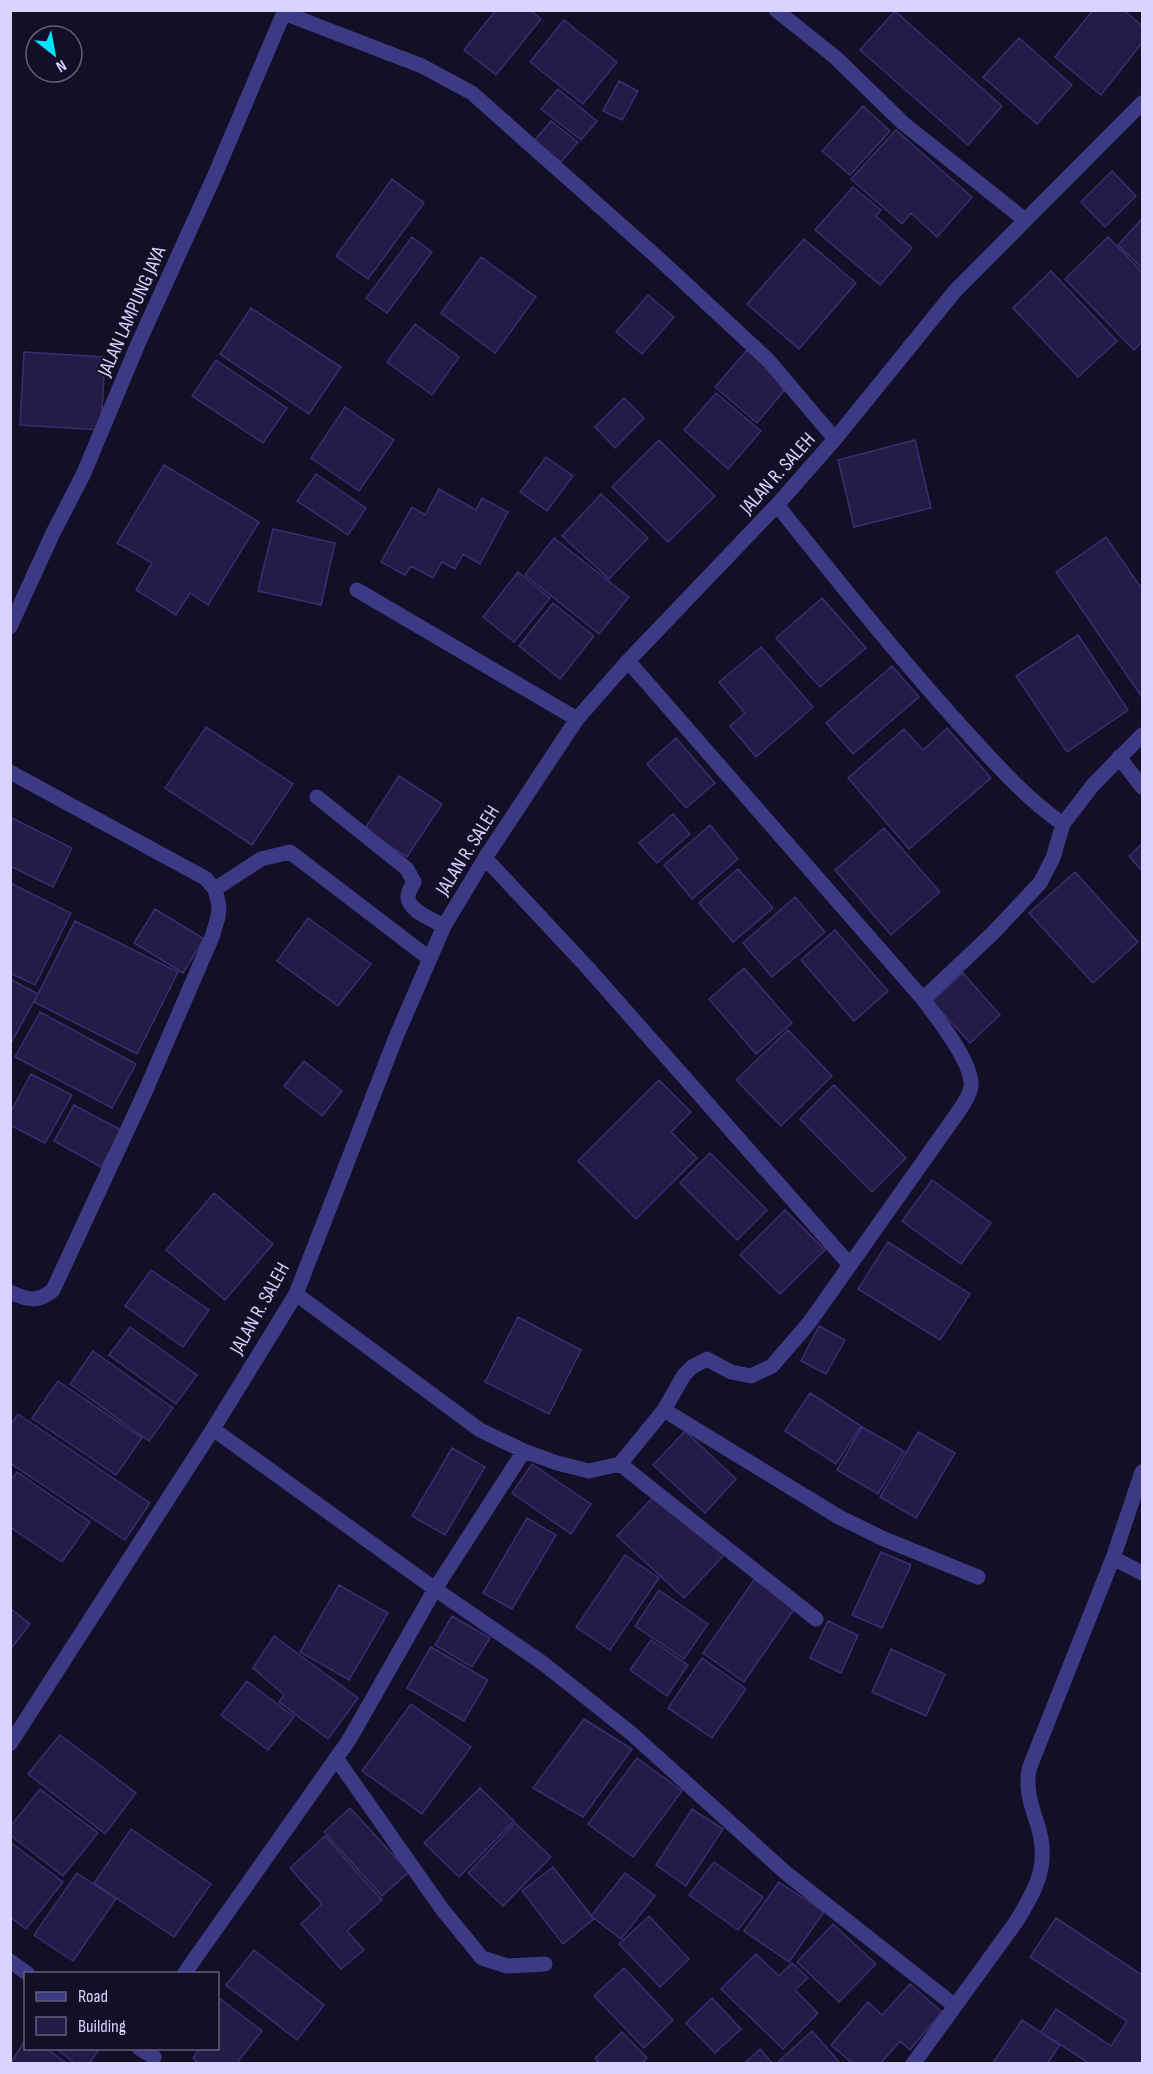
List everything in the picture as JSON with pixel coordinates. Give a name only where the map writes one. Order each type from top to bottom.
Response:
[{"type":"street","points":[[776,10],[835,57],[903,123],[1025,220]]},
{"type":"street","points":[[285,12],[422,66],[472,93],[658,258],[768,360],[835,439]]},
{"type":"street","name":"JALAN LAMPUNG JAYA","points":[[10,627],[53,533],[83,476],[138,344],[214,177],[285,12]]},
{"type":"street","name":"JALAN R. SALEH","points":[[10,1744],[213,1429],[296,1294],[396,1037],[444,926],[485,858],[577,719],[628,661],[777,505],[835,439],[955,291],[1143,102]]},
{"type":"street","points":[[777,505],[875,627],[940,703],[1039,808],[1063,824]]},
{"type":"street","points":[[357,590],[577,719]]},
{"type":"street","points":[[296,1294],[480,1430],[524,1451],[589,1471],[620,1464],[664,1410],[684,1375],[692,1367],[707,1359],[731,1372],[752,1376],[772,1366],[809,1323],[969,1094],[970,1074],[965,1063],[949,1035],[923,999],[628,661]]},
{"type":"street","points":[[923,999],[993,933],[1040,883],[1053,858],[1063,824],[1093,785],[1143,735]]},
{"type":"street","points":[[1119,757],[1143,787]]},
{"type":"street","points":[[10,772],[205,878],[215,889],[219,906],[218,916],[199,969],[53,1290],[41,1299],[33,1300],[10,1292]]},
{"type":"street","points":[[317,797],[407,869],[414,882],[408,896],[410,903],[415,909],[444,926]]},
{"type":"street","points":[[215,889],[261,859],[290,852],[430,959]]},
{"type":"street","points":[[485,858],[595,976],[850,1265]]},
{"type":"street","points":[[664,1410],[839,1517],[921,1555],[978,1577]]},
{"type":"street","points":[[213,1429],[435,1589],[544,1664],[632,1734],[786,1873],[955,2006]]},
{"type":"street","points":[[185,1972],[348,1740],[435,1589],[524,1451]]},
{"type":"street","points":[[620,1464],[816,1619]]},
{"type":"street","points":[[913,2064],[1016,1922],[1042,1873],[1042,1847],[1026,1785],[1029,1769],[1113,1558],[1143,1472]]},
{"type":"street","points":[[1113,1558],[1143,1572]]},
{"type":"street","points":[[336,1758],[442,1910],[482,1958],[507,1966],[545,1964]]},
{"type":"street","points":[[10,1961],[25,1972]]},
{"type":"building","points":[[496,10],[530,10],[541,19],[496,75],[464,50]]},
{"type":"building","points":[[1093,10],[1124,10],[1142,26],[1142,43],[1101,95],[1055,57]]},
{"type":"building","points":[[895,11],[1002,106],[968,145],[860,50]]},
{"type":"building","points":[[564,20],[617,62],[583,104],[530,62]]},
{"type":"building","points":[[1019,38],[1072,85],[1037,124],[983,77]]},
{"type":"building","points":[[619,81],[638,91],[622,120],[603,111]]},
{"type":"building","points":[[558,89],[597,121],[581,140],[541,109]]},
{"type":"building","points":[[863,106],[890,131],[850,175],[822,151]]},
{"type":"building","points":[[551,121],[578,142],[561,162],[534,141]]},
{"type":"building","points":[[896,130],[972,197],[937,237],[911,213],[902,224],[851,179]]},
{"type":"building","points":[[1112,171],[1136,196],[1105,227],[1081,202]]},
{"type":"building","points":[[392,179],[424,203],[368,279],[336,256]]},
{"type":"building","points":[[853,187],[881,210],[876,216],[912,248],[880,285],[815,230]]},
{"type":"building","points":[[1142,219],[1142,268],[1118,245]]},
{"type":"building","points":[[412,237],[432,252],[387,313],[366,298]]},
{"type":"building","points":[[1108,237],[1142,272],[1142,342],[1134,350],[1065,279]]},
{"type":"building","points":[[804,239],[856,283],[799,349],[747,304]]},
{"type":"building","points":[[481,257],[536,297],[495,353],[441,313]]},
{"type":"building","points":[[1051,271],[1117,341],[1078,377],[1013,308]]},
{"type":"building","points":[[648,295],[674,317],[642,354],[616,332]]},
{"type":"building","points":[[251,308],[341,367],[309,414],[220,354]]},
{"type":"building","points":[[415,324],[459,357],[432,395],[387,362]]},
{"type":"building","points":[[747,350],[788,386],[757,423],[715,387]]},
{"type":"building","points":[[24,352],[105,357],[101,430],[20,425]]},
{"type":"building","points":[[216,360],[287,408],[263,443],[192,396]]},
{"type":"building","points":[[716,393],[761,431],[728,469],[684,430]]},
{"type":"building","points":[[624,398],[644,418],[615,448],[595,427]]},
{"type":"building","points":[[345,407],[394,440],[359,491],[311,458]]},
{"type":"building","points":[[659,440],[715,496],[668,542],[612,487]]},
{"type":"building","points":[[915,440],[931,508],[854,527],[838,460]]},
{"type":"building","points":[[546,457],[573,476],[547,511],[520,492]]},
{"type":"building","points":[[164,465],[259,522],[208,605],[190,593],[176,615],[136,590],[152,563],[117,543]]},
{"type":"building","points":[[316,474],[366,508],[348,535],[297,501]]},
{"type":"building","points":[[439,489],[476,510],[482,498],[508,512],[480,564],[463,554],[455,569],[442,562],[433,578],[411,566],[405,575],[381,562],[412,507],[425,515]]},
{"type":"building","points":[[601,494],[648,538],[609,579],[562,536]]},
{"type":"building","points":[[273,529],[335,543],[321,605],[258,591]]},
{"type":"building","points":[[1106,537],[1142,589],[1142,697],[1056,572]]},
{"type":"building","points":[[554,538],[629,597],[599,634],[525,575]]},
{"type":"building","points":[[518,572],[550,598],[514,642],[483,617]]},
{"type":"building","points":[[822,598],[866,648],[820,687],[776,638]]},
{"type":"building","points":[[553,603],[594,636],[560,679],[519,646]]},
{"type":"building","points":[[1078,635],[1128,710],[1067,752],[1016,676]]},
{"type":"building","points":[[761,647],[813,707],[756,757],[730,726],[745,713],[719,682]]},
{"type":"building","points":[[892,666],[919,697],[853,754],[826,723]]},
{"type":"building","points":[[206,727],[293,784],[252,845],[165,788]]},
{"type":"building","points":[[947,728],[991,778],[909,849],[848,778],[904,729],[923,750]]},
{"type":"building","points":[[676,738],[715,783],[686,808],[647,764]]},
{"type":"building","points":[[399,776],[442,804],[407,857],[364,830]]},
{"type":"building","points":[[673,814],[690,834],[657,863],[639,843]]},
{"type":"building","points":[[12,818],[72,848],[53,887],[10,866],[10,821]]},
{"type":"building","points":[[710,825],[738,859],[692,899],[664,865]]},
{"type":"building","points":[[884,828],[940,892],[891,935],[835,870]]},
{"type":"building","points":[[1142,844],[1142,871],[1129,856]]},
{"type":"building","points":[[738,869],[773,908],[733,942],[699,903]]},
{"type":"building","points":[[1075,872],[1138,942],[1093,983],[1029,913]]},
{"type":"building","points":[[10,883],[71,913],[35,985],[10,973]]},
{"type":"building","points":[[795,897],[825,932],[772,977],[743,943]]},
{"type":"building","points":[[155,909],[204,939],[183,973],[134,943]]},
{"type":"building","points":[[308,918],[371,964],[338,1006],[277,961]]},
{"type":"building","points":[[75,921],[178,972],[137,1054],[34,1002]]},
{"type":"building","points":[[835,930],[888,991],[854,1021],[801,960]]},
{"type":"building","points":[[744,968],[792,1023],[756,1054],[709,999]]},
{"type":"building","points":[[963,973],[1000,1015],[970,1043],[932,1001]]},
{"type":"building","points":[[10,979],[38,994],[10,1045]]},
{"type":"building","points":[[40,1012],[136,1064],[112,1108],[15,1057]]},
{"type":"building","points":[[788,1030],[832,1076],[781,1126],[736,1080]]},
{"type":"building","points":[[304,1061],[342,1091],[322,1116],[284,1086]]},
{"type":"building","points":[[31,1074],[72,1095],[45,1143],[10,1125],[10,1113]]},
{"type":"building","points":[[659,1080],[691,1112],[671,1132],[697,1158],[636,1219],[578,1161]]},
{"type":"building","points":[[834,1085],[906,1158],[872,1192],[800,1119]]},
{"type":"building","points":[[74,1105],[121,1130],[101,1167],[54,1141]]},
{"type":"building","points":[[710,1153],[767,1210],[737,1240],[680,1183]]},
{"type":"building","points":[[932,1180],[991,1223],[961,1264],[902,1221]]},
{"type":"building","points":[[214,1193],[273,1244],[225,1300],[166,1250]]},
{"type":"building","points":[[785,1210],[825,1250],[780,1294],[740,1255]]},
{"type":"building","points":[[888,1242],[970,1294],[940,1340],[858,1289]]},
{"type":"building","points":[[151,1270],[209,1310],[183,1347],[125,1306]]},
{"type":"building","points":[[518,1317],[581,1350],[549,1414],[485,1382]]},
{"type":"building","points":[[819,1326],[845,1340],[826,1374],[801,1361]]},
{"type":"building","points":[[130,1327],[197,1375],[176,1404],[109,1355]]},
{"type":"building","points":[[93,1351],[173,1408],[149,1441],[70,1384]]},
{"type":"building","points":[[58,1381],[142,1438],[116,1475],[32,1418]]},
{"type":"building","points":[[810,1393],[861,1426],[836,1464],[785,1431]]},
{"type":"building","points":[[18,1414],[150,1503],[125,1540],[10,1463],[10,1425]]},
{"type":"building","points":[[862,1427],[904,1451],[878,1494],[837,1470]]},
{"type":"building","points":[[685,1431],[736,1479],[705,1513],[653,1465]]},
{"type":"building","points":[[918,1432],[955,1453],[916,1518],[880,1497]]},
{"type":"building","points":[[452,1448],[485,1467],[445,1535],[412,1516]]},
{"type":"building","points":[[532,1464],[591,1504],[571,1534],[512,1493]]},
{"type":"building","points":[[17,1472],[90,1522],[62,1562],[10,1527],[10,1481]]},
{"type":"building","points":[[656,1494],[724,1555],[684,1598],[617,1536]]},
{"type":"building","points":[[527,1518],[556,1535],[512,1609],[483,1593]]},
{"type":"building","points":[[881,1552],[911,1565],[882,1628],[852,1615]]},
{"type":"building","points":[[625,1555],[659,1578],[610,1650],[576,1627]]},
{"type":"building","points":[[756,1577],[797,1605],[744,1682],[703,1653]]},
{"type":"building","points":[[339,1585],[388,1613],[349,1680],[300,1652]]},
{"type":"building","points":[[659,1590],[708,1624],[684,1659],[635,1626]]},
{"type":"building","points":[[10,1608],[30,1624],[10,1650]]},
{"type":"building","points":[[452,1616],[490,1638],[472,1667],[435,1645]]},
{"type":"building","points":[[828,1621],[858,1635],[841,1673],[810,1658]]},
{"type":"building","points":[[274,1636],[358,1698],[328,1739],[279,1702],[284,1695],[253,1668]]},
{"type":"building","points":[[651,1640],[688,1665],[667,1696],[630,1670]]},
{"type":"building","points":[[431,1647],[488,1680],[464,1721],[407,1688]]},
{"type":"building","points":[[891,1649],[945,1674],[926,1716],[872,1692]]},
{"type":"building","points":[[702,1658],[746,1689],[712,1738],[668,1708]]},
{"type":"building","points":[[247,1681],[294,1717],[268,1750],[221,1715]]},
{"type":"building","points":[[411,1704],[471,1747],[422,1814],[362,1771]]},
{"type":"building","points":[[584,1719],[632,1749],[583,1817],[533,1788]]},
{"type":"building","points":[[60,1735],[136,1793],[105,1834],[28,1774]]},
{"type":"building","points":[[637,1758],[682,1791],[633,1857],[588,1824]]},
{"type":"building","points":[[480,1788],[514,1821],[459,1877],[424,1843]]},
{"type":"building","points":[[40,1789],[98,1833],[63,1876],[10,1835],[10,1827]]},
{"type":"building","points":[[350,1808],[409,1872],[382,1896],[324,1832]]},
{"type":"building","points":[[692,1809],[723,1829],[686,1886],[656,1865]]},
{"type":"building","points":[[515,1823],[551,1857],[503,1906],[468,1873]]},
{"type":"building","points":[[131,1829],[211,1884],[174,1937],[94,1883]]},
{"type":"building","points":[[325,1836],[382,1900],[347,1931],[364,1950],[341,1969],[301,1924],[322,1904],[290,1868]]},
{"type":"building","points":[[10,1842],[63,1882],[26,1929],[10,1917]]},
{"type":"building","points":[[714,1862],[763,1897],[738,1930],[689,1895]]},
{"type":"building","points":[[553,1867],[594,1919],[563,1944],[522,1891]]},
{"type":"building","points":[[77,1873],[116,1899],[73,1961],[34,1935]]},
{"type":"building","points":[[625,1873],[655,1896],[621,1939],[591,1916]]},
{"type":"building","points":[[779,1882],[824,1912],[789,1962],[744,1931]]},
{"type":"building","points":[[649,1916],[689,1959],[660,1987],[619,1944]]},
{"type":"building","points":[[1056,1918],[1142,1975],[1142,2064],[1090,2064],[1041,2032],[1056,2009],[1111,2046],[1127,2021],[1030,1957]]},
{"type":"building","points":[[833,1924],[876,1964],[839,2002],[797,1962]]},
{"type":"building","points":[[254,1950],[324,2005],[297,2040],[226,1985]]},
{"type":"building","points":[[756,1954],[779,1976],[792,1963],[808,1978],[795,1990],[818,2013],[783,2049],[721,1989]]},
{"type":"building","points":[[624,1968],[673,2020],[644,2048],[594,1996]]},
{"type":"building","points":[[910,1984],[942,2012],[910,2050],[900,2041],[880,2064],[853,2064],[831,2045],[868,2002],[882,2015]]},
{"type":"building","points":[[219,1998],[262,2031],[236,2064],[200,2064],[193,2058],[199,2050],[219,2050]]},
{"type":"building","points":[[712,1998],[741,2029],[715,2053],[686,2023]]},
{"type":"building","points":[[1022,2020],[1060,2045],[1047,2064],[992,2064]]},
{"type":"building","points":[[812,2031],[841,2064],[781,2064],[779,2061]]},
{"type":"building","points":[[622,2032],[647,2058],[641,2064],[600,2064],[595,2058]]},
{"type":"building","points":[[24,2042],[24,2050],[48,2050],[68,2064],[10,2064]]},
{"type":"building","points":[[760,2049],[773,2064],[744,2064]]},
{"type":"building","points":[[58,2050],[99,2050],[89,2064],[76,2064]]}]
